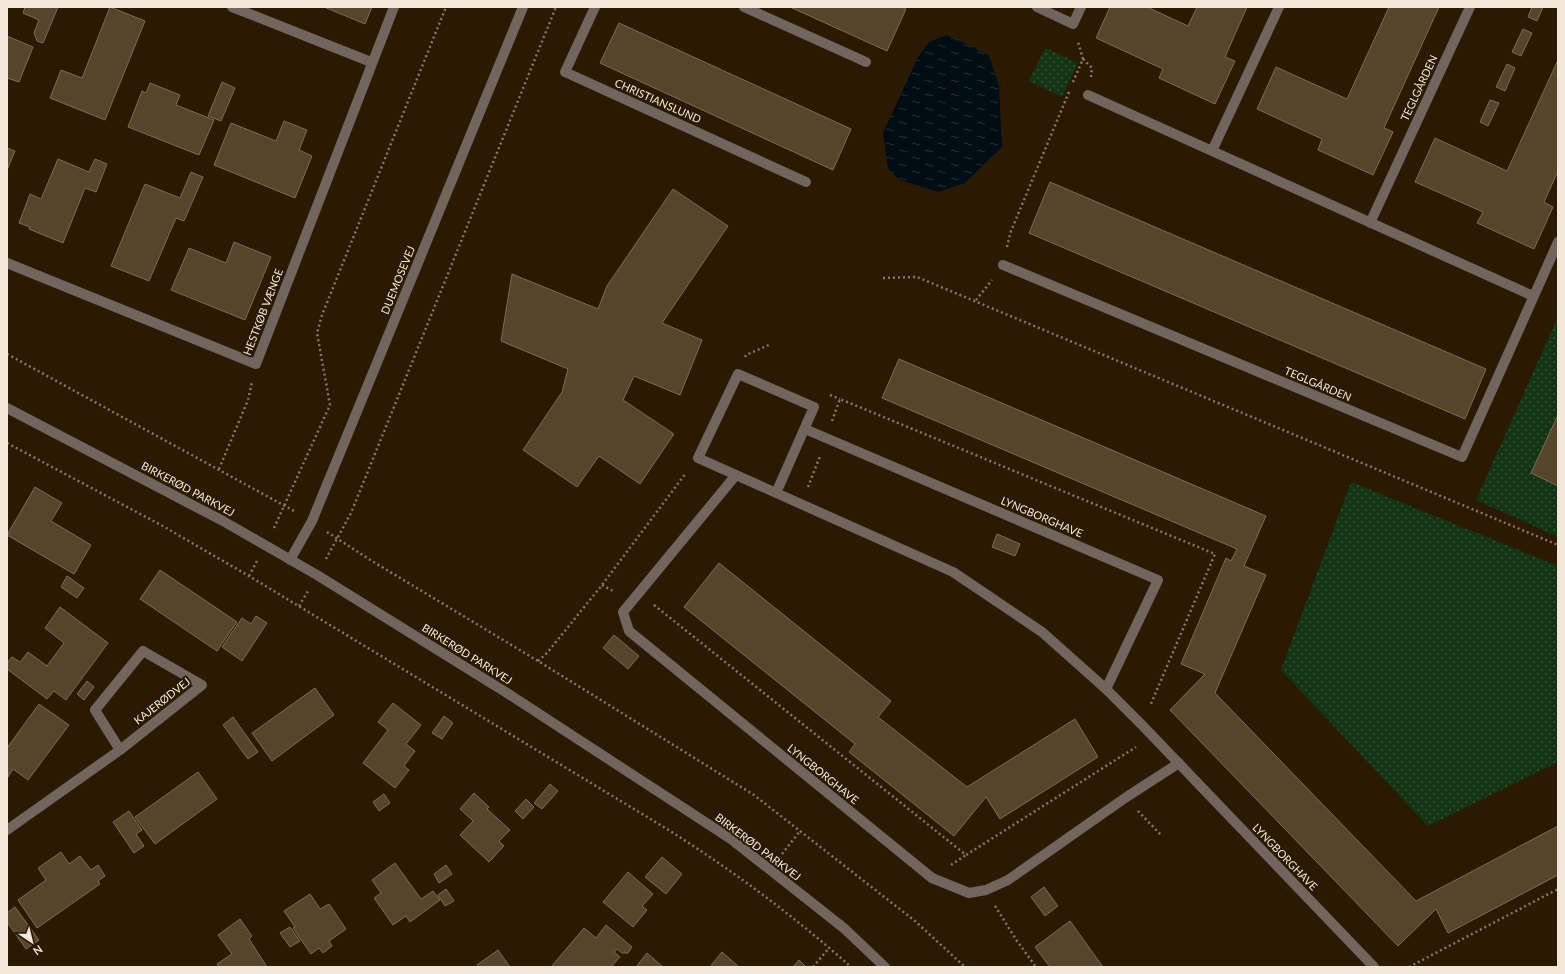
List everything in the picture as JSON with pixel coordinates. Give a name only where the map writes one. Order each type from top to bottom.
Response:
[{"type":"street","points":[[232,7],[371,62]]},
{"type":"street","name":"HESTKØB VÆNGE","points":[[7,263],[256,364],[371,62],[394,7]]},
{"type":"street","name":"DUEMOSEVEJ","points":[[290,560],[312,521],[523,7]]},
{"type":"street","name":"CHRISTIANSLUND","points":[[595,7],[565,72],[806,182]]},
{"type":"street","points":[[744,7],[866,62]]},
{"type":"street","points":[[1037,7],[1073,24],[1081,7]]},
{"type":"street","points":[[1212,151],[1279,7]]},
{"type":"street","name":"TEGLGÅRDEN","points":[[1370,223],[1470,7]]},
{"type":"street","points":[[1088,95],[1533,296]]},
{"type":"street","name":"TEGLGÅRDEN","points":[[1003,265],[1462,457],[1558,242]]},
{"type":"street","points":[[698,458],[738,374],[814,407],[776,493]]},
{"type":"street","name":"BIRKERØD PARKVEJ","points":[[7,408],[223,521],[290,560],[507,693],[731,839],[845,929],[885,967]]},
{"type":"street","name":"LYNGBORGHAVE","points":[[805,429],[1158,580],[1106,689]]},
{"type":"street","name":"LYNGBORGHAVE","points":[[698,458],[953,572],[1042,632],[1106,689],[1153,736],[1374,967]]},
{"type":"street","name":"LYNGBORGHAVE","points":[[736,475],[623,612],[629,631],[932,878],[969,893],[986,890],[1008,880],[1125,798],[1179,763]]},
{"type":"street","name":"KAJERØDVEJ","points":[[7,830],[120,750],[202,685],[143,651],[95,710],[120,750]]},
{"type":"path","points":[[7,354],[285,506],[330,405],[317,333],[322,315],[446,7]]},
{"type":"path","points":[[556,7],[351,513],[338,539],[754,795],[915,921],[965,967]]},
{"type":"path","points":[[976,300],[1003,265],[1011,231],[1082,59],[1073,24]]},
{"type":"path","points":[[883,278],[917,277],[976,300],[1558,546]]},
{"type":"path","points":[[219,469],[248,400],[256,364]]},
{"type":"path","points":[[828,395],[840,399]]},
{"type":"path","points":[[7,443],[161,525],[236,568],[457,700],[667,829],[715,860],[829,948],[851,967]]},
{"type":"path","points":[[538,661],[547,653],[602,585],[698,458]]},
{"type":"path","points":[[639,592],[966,855],[1153,736]]},
{"type":"path","points":[[1125,798],[1161,835]]},
{"type":"path","points":[[770,870],[800,831]]},
{"type":"path","points":[[1409,967],[1558,889]]},
{"type":"path","points":[[986,890],[1017,941],[1036,967]]},
{"type":"path","points":[[813,967],[829,948]]},
{"type":"green space","points":[[1045,48],[1078,63],[1062,97],[1029,81]]},
{"type":"green space","points":[[1558,317],[1558,537],[1476,500]]},
{"type":"green space","points":[[1351,482],[1558,566],[1558,762],[1428,826],[1281,670]]},
{"type":"water","points":[[947,35],[989,55],[999,86],[1002,147],[965,183],[938,192],[900,180],[888,169],[883,133],[918,57],[929,42]]},
{"type":"building","points":[[25,7],[58,7],[43,43],[37,41],[34,33],[39,20],[23,13]]},
{"type":"building","points":[[110,7],[145,21],[105,120],[50,98],[61,70],[82,78]]},
{"type":"building","points":[[324,7],[372,7],[365,24]]},
{"type":"building","points":[[790,7],[902,7],[906,9],[887,51]]},
{"type":"building","points":[[1110,7],[1147,7],[1188,26],[1197,7],[1247,7],[1225,57],[1235,61],[1215,104],[1159,78],[1163,69],[1096,38]]},
{"type":"building","points":[[1389,7],[1439,7],[1384,128],[1393,132],[1373,175],[1318,150],[1322,139],[1257,109],[1276,67],[1347,99]]},
{"type":"building","points":[[1532,7],[1543,7],[1537,21],[1528,17]]},
{"type":"building","points":[[619,23],[851,129],[833,170],[600,63]]},
{"type":"building","points":[[1523,29],[1532,33],[1521,56],[1512,52]]},
{"type":"building","points":[[7,36],[33,47],[19,82],[7,78]]},
{"type":"building","points":[[1558,60],[1558,171],[1544,202],[1553,207],[1534,249],[1477,223],[1483,212],[1415,182],[1435,138],[1507,171]]},
{"type":"building","points":[[1507,64],[1515,68],[1505,91],[1496,87]]},
{"type":"building","points":[[222,82],[235,88],[221,121],[208,116]]},
{"type":"building","points":[[150,83],[180,95],[176,105],[214,120],[199,155],[128,127],[142,91],[146,93]]},
{"type":"building","points":[[1490,100],[1499,103],[1488,126],[1480,122]]},
{"type":"building","points":[[284,121],[307,130],[299,150],[312,156],[295,198],[214,165],[231,123],[276,141]]},
{"type":"building","points":[[7,148],[15,151],[7,170]]},
{"type":"building","points":[[58,159],[89,172],[95,159],[107,164],[96,192],[85,188],[63,243],[29,229],[30,227],[19,223],[30,194],[41,199]]},
{"type":"building","points":[[191,172],[203,177],[184,221],[176,218],[149,281],[111,266],[145,184],[180,198]]},
{"type":"building","points":[[1050,182],[1486,369],[1465,419],[1029,233]]},
{"type":"building","points":[[673,189],[728,226],[662,323],[702,340],[680,395],[634,376],[623,400],[674,434],[640,484],[599,456],[577,487],[523,450],[562,392],[568,369],[501,341],[512,274],[598,309],[607,286]]},
{"type":"building","points":[[234,242],[271,257],[245,320],[171,290],[189,248],[226,263]]},
{"type":"building","points":[[899,359],[1266,516],[1244,566],[1266,575],[1215,693],[1416,901],[1558,826],[1558,875],[1448,933],[1436,909],[1398,946],[1170,710],[1205,674],[1181,664],[1226,558],[1231,561],[1237,549],[882,398]]},
{"type":"building","points":[[1558,415],[1558,486],[1531,473]]},
{"type":"building","points":[[35,487],[62,503],[51,521],[91,545],[74,574],[7,535]]},
{"type":"building","points":[[997,534],[1020,544],[1015,556],[992,547]]},
{"type":"building","points":[[719,563],[891,701],[878,717],[967,787],[1075,719],[1098,757],[1000,819],[986,797],[954,836],[849,752],[855,744],[684,607]]},
{"type":"building","points":[[160,570],[237,622],[217,651],[140,599]]},
{"type":"building","points":[[67,576],[84,588],[77,598],[61,587]]},
{"type":"building","points":[[60,607],[108,643],[66,700],[54,691],[47,699],[7,669],[7,663],[12,657],[20,662],[28,652],[47,666],[64,643],[45,628]]},
{"type":"building","points":[[256,616],[267,623],[242,661],[222,647],[242,618],[251,624]]},
{"type":"building","points":[[614,635],[639,656],[628,669],[603,648]]},
{"type":"building","points":[[87,681],[94,687],[84,700],[77,694]]},
{"type":"building","points":[[315,688],[334,715],[272,761],[252,733]]},
{"type":"building","points":[[393,703],[421,725],[406,744],[415,751],[404,766],[409,770],[395,788],[363,763],[388,730],[378,722]]},
{"type":"building","points":[[39,704],[69,725],[28,780],[13,769],[8,777],[7,748]]},
{"type":"building","points":[[444,716],[453,723],[442,739],[432,733]]},
{"type":"building","points":[[233,717],[258,752],[248,759],[223,725]]},
{"type":"building","points":[[198,772],[217,799],[155,844],[135,817]]},
{"type":"building","points":[[550,784],[558,791],[542,809],[534,803]]},
{"type":"building","points":[[474,793],[489,807],[487,809],[510,830],[499,841],[504,846],[489,862],[460,835],[473,821],[460,809]]},
{"type":"building","points":[[384,794],[390,803],[379,811],[373,802]]},
{"type":"building","points":[[526,799],[534,807],[523,819],[515,811]]},
{"type":"building","points":[[129,811],[142,830],[136,834],[144,846],[134,853],[113,822]]},
{"type":"building","points":[[61,852],[69,864],[80,856],[91,870],[98,865],[105,876],[98,881],[100,884],[37,928],[18,900],[46,880],[38,868]]},
{"type":"building","points":[[662,857],[682,874],[666,894],[645,877]]},
{"type":"building","points":[[395,863],[421,899],[433,891],[440,900],[410,922],[406,916],[393,925],[374,898],[381,893],[372,880]]},
{"type":"building","points":[[446,865],[452,874],[439,883],[434,874]]},
{"type":"building","points":[[628,872],[653,894],[642,906],[647,910],[633,927],[603,902]]},
{"type":"building","points":[[1044,887],[1058,906],[1045,916],[1031,897]]},
{"type":"building","points":[[446,889],[454,901],[445,906],[438,895]]},
{"type":"building","points":[[310,894],[320,909],[329,904],[346,929],[329,941],[332,946],[323,953],[319,948],[311,954],[293,928],[295,927],[284,911]]},
{"type":"building","points":[[15,907],[39,940],[26,949],[7,922],[7,913]]},
{"type":"building","points":[[240,919],[252,936],[249,939],[267,967],[219,967],[217,964],[232,954],[218,935]]},
{"type":"building","points":[[1070,921],[1103,967],[1050,967],[1035,947]]},
{"type":"building","points":[[606,925],[632,947],[628,953],[622,953],[617,949],[614,952],[620,957],[611,967],[551,967],[584,928],[596,938]]},
{"type":"building","points":[[290,927],[300,941],[290,947],[280,933]]},
{"type":"building","points":[[498,950],[510,967],[478,967],[477,965]]},
{"type":"building","points":[[722,952],[739,967],[710,967]]},
{"type":"building","points":[[647,953],[663,967],[636,967]]},
{"type":"building","points":[[799,960],[806,967],[793,967]]}]
